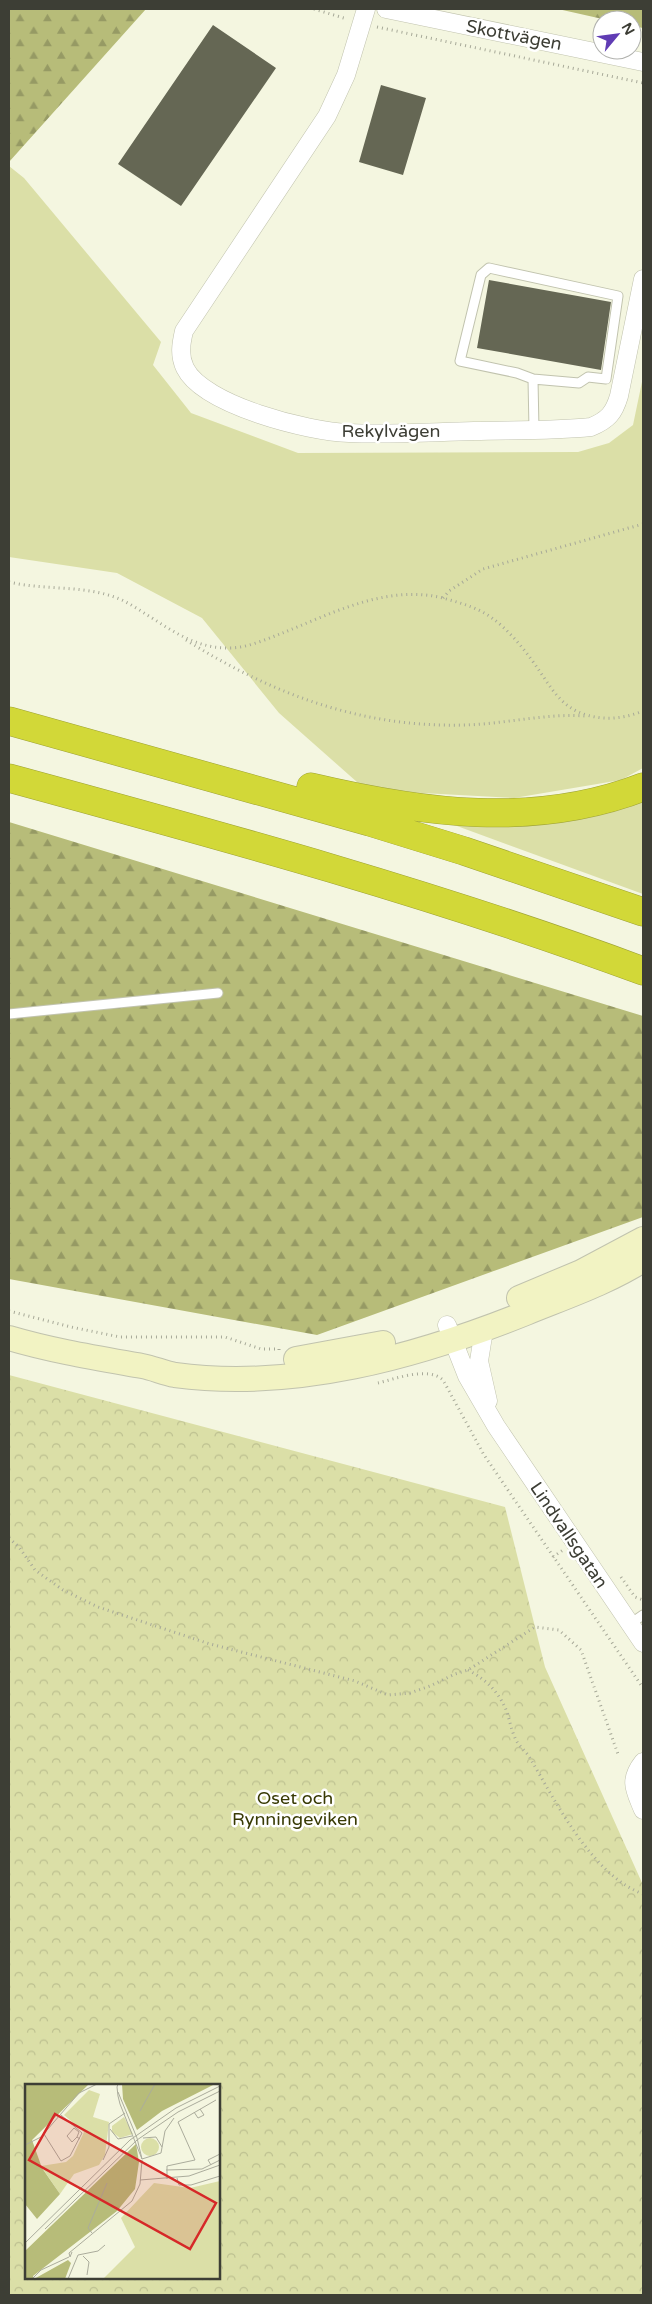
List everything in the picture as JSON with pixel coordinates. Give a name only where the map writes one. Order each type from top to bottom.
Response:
[{"type":"highway","points":[[12,722],[209,767],[375,800],[448,811],[497,814],[546,812],[595,803],[643,787]]},
{"type":"highway","points":[[12,722],[464,850],[643,912]]},
{"type":"highway","points":[[9,778],[354,874],[447,903],[643,971]]},
{"type":"street","name":"Skottvägen","points":[[386,9],[643,62]]},
{"type":"street","name":"Rekylvägen","points":[[364,16],[346,76],[327,116],[184,331],[180,350],[185,367],[195,382],[213,394],[254,413],[283,422],[347,433],[591,428],[602,423],[614,413],[643,279]]},
{"type":"street","points":[[9,1338],[52,1350],[144,1366],[174,1375],[237,1378],[283,1376],[336,1370],[408,1353],[581,1272],[643,1239]]},
{"type":"street","points":[[144,1366],[281,1360],[318,1356],[450,1332],[484,1330],[589,1288],[643,1260]]},
{"type":"street","name":"Lindvallsgatan","points":[[484,1330],[479,1361],[496,1426]]},
{"type":"street","name":"Lindvallsgatan","points":[[450,1332],[467,1376],[496,1426],[637,1619],[643,1643]]},
{"type":"street","points":[[643,1762],[636,1771],[633,1785],[643,1810]]},
{"type":"lane","points":[[489,268],[618,296],[606,378],[588,377],[580,383],[533,379],[517,373],[460,361],[481,275],[489,268]]},
{"type":"lane","points":[[533,379],[534,430]]},
{"type":"lane","points":[[9,1014],[218,993]]},
{"type":"path","points":[[314,9],[364,16],[643,83]]},
{"type":"path","points":[[443,598],[449,591],[483,569],[643,524]]},
{"type":"path","points":[[9,582],[26,586],[99,593],[123,601],[240,673],[281,692],[350,714],[396,722],[440,726],[484,725],[563,716],[609,718],[626,716],[643,710]]},
{"type":"path","points":[[179,635],[203,645],[229,648],[252,644],[352,606],[385,596],[426,595],[443,598],[474,608],[492,618],[531,659],[552,691],[570,708],[596,717]]},
{"type":"path","points":[[9,1312],[70,1327],[120,1336],[231,1338],[261,1349],[279,1349],[281,1360]]},
{"type":"path","points":[[377,1383],[419,1374],[436,1375],[443,1380],[484,1455],[643,1688]]},
{"type":"path","points":[[9,1538],[19,1547],[36,1570],[63,1590],[98,1607],[210,1644],[355,1681],[388,1694],[410,1693],[468,1670],[535,1627],[559,1630],[580,1650],[619,1757]]},
{"type":"path","points":[[468,1670],[482,1678],[496,1692],[506,1711],[516,1741],[526,1751],[559,1806],[583,1841],[610,1873],[643,1894]]},
{"type":"green space","points":[[9,9],[146,9],[9,162]]},
{"type":"green space","points":[[558,9],[643,9],[643,28],[642,10],[592,10],[592,17]]},
{"type":"green space","points":[[9,166],[24,178],[161,342],[153,365],[191,413],[298,453],[578,452],[609,443],[633,425],[643,377],[643,768],[621,780],[514,798],[366,790],[279,713],[202,618],[117,573],[9,557]]},
{"type":"green space","points":[[643,801],[643,894],[457,826],[552,823],[576,820],[599,816]]},
{"type":"green space","points":[[9,822],[643,1016],[643,1217],[317,1335],[9,1279]]},
{"type":"green space","name":"Oset och Rynningeviken","points":[[9,1375],[505,1507],[545,1667],[643,1885],[643,2295],[9,2295]]},
{"type":"building","points":[[213,25],[276,68],[181,206],[118,164]]},
{"type":"building","points":[[381,85],[426,98],[403,175],[359,162]]},
{"type":"building","points":[[489,280],[611,302],[601,370],[477,348]]}]
